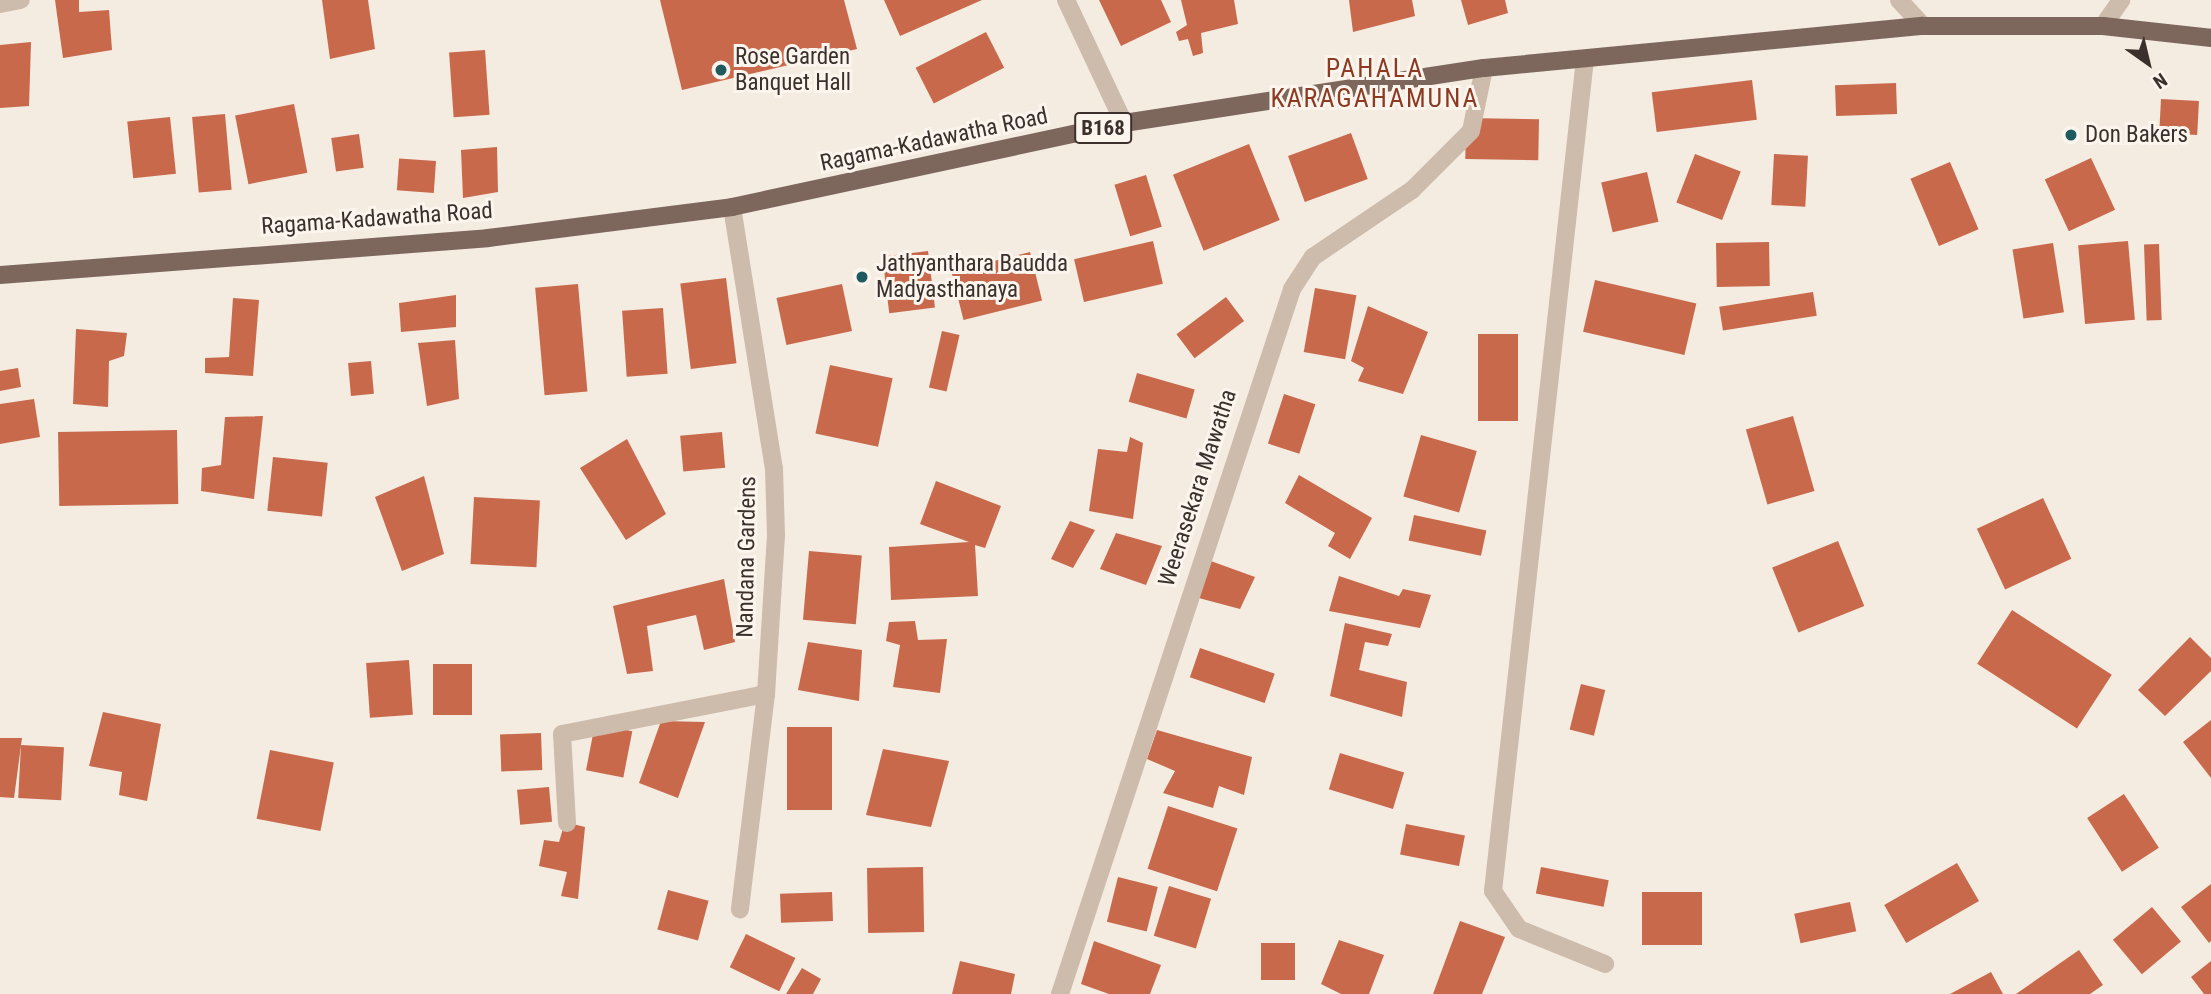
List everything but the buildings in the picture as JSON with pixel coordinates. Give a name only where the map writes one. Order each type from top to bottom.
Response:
[{"type":"main road","name":"Ragama-Kadawatha Road","points":[[0,275],[488,238],[732,208],[1124,123],[1484,68],[1923,26],[2103,26],[2211,38]]},
{"type":"street","points":[[0,4],[21,0]]},
{"type":"street","points":[[1066,0],[1124,123]]},
{"type":"street","points":[[1899,0],[1923,26]]},
{"type":"street","points":[[2103,26],[2121,0]]},
{"type":"street","points":[[1585,59],[1493,891],[1519,929],[1605,964]]},
{"type":"street","name":"Weerasekara Mawatha","points":[[1060,994],[1292,289],[1313,257],[1412,190],[1471,131],[1484,68]]},
{"type":"street","name":"Nandana Gardens","points":[[732,208],[774,468],[766,694],[740,909]]},
{"type":"street","points":[[567,823],[562,734],[766,694]]},
{"type":"place","name":"Rose Garden Banquet Hall","points":[[721,70]]},
{"type":"place","name":"Don Bakers","points":[[2071,135]]},
{"type":"place","name":"Jathyanthara Baudda Madyasthanaya","points":[[862,277]]},
{"type":"district","name":"PAHALA KARAGAHAMUNA","points":[[1375,84]]}]
